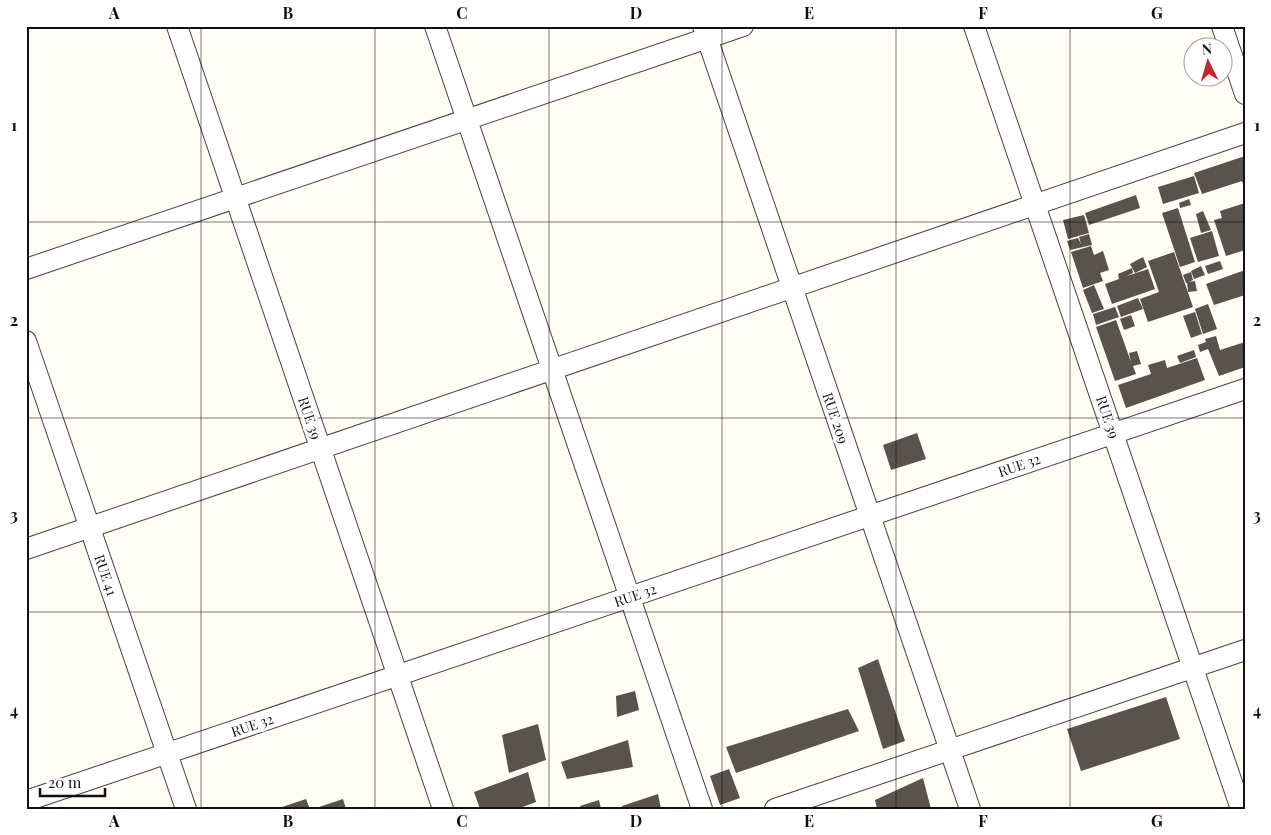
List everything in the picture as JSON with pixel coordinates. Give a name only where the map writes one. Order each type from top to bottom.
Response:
[{"type":"street","name":"RUE 39","points":[[177,26],[443,809]]},
{"type":"street","points":[[434,26],[702,809]]},
{"type":"street","points":[[26,269],[466,120],[705,32],[743,26]]},
{"type":"street","name":"RUE 39","points":[[974,26],[1241,809]]},
{"type":"street","points":[[1222,26],[1245,94]]},
{"type":"street","name":"RUE 209","points":[[705,32],[970,809]]},
{"type":"street","points":[[26,549],[1245,133]]},
{"type":"street","name":"RUE 41","points":[[26,341],[186,809]]},
{"type":"street","name":"RUE 32","points":[[26,801],[1245,389]]},
{"type":"street","points":[[775,809],[1245,650]]},
{"type":"building","points":[[1245,156],[1245,189],[1242,181],[1202,194],[1194,173]]},
{"type":"building","points":[[1194,176],[1199,193],[1163,204],[1158,187]]},
{"type":"building","points":[[1136,195],[1140,208],[1089,225],[1085,213]]},
{"type":"building","points":[[1189,199],[1191,205],[1180,208],[1179,203]]},
{"type":"building","points":[[1245,203],[1245,250],[1226,256],[1214,220],[1222,218],[1220,211]]},
{"type":"building","points":[[1178,208],[1195,262],[1180,267],[1162,213]]},
{"type":"building","points":[[1203,211],[1211,230],[1201,233],[1196,214]]},
{"type":"building","points":[[1084,215],[1089,233],[1068,239],[1063,220]]},
{"type":"building","points":[[1212,231],[1219,256],[1198,262],[1190,238]]},
{"type":"building","points":[[1089,234],[1092,245],[1070,250],[1067,241],[1078,238],[1081,244],[1079,237]]},
{"type":"building","points":[[1091,246],[1094,255],[1103,251],[1109,270],[1100,273],[1103,281],[1083,288],[1071,252]]},
{"type":"building","points":[[1174,252],[1193,307],[1148,322],[1140,299],[1159,292],[1148,261]]},
{"type":"building","points":[[1143,257],[1147,267],[1135,273],[1130,264]]},
{"type":"building","points":[[1220,261],[1223,269],[1208,274],[1205,266]]},
{"type":"building","points":[[1201,266],[1205,275],[1194,279],[1191,271]]},
{"type":"building","points":[[1132,268],[1133,273],[1127,276],[1148,269],[1155,289],[1112,304],[1105,284],[1119,279],[1118,274]]},
{"type":"building","points":[[1245,270],[1245,295],[1214,305],[1206,284]]},
{"type":"building","points":[[1191,272],[1193,280],[1186,283],[1183,275]]},
{"type":"building","points":[[1195,281],[1197,291],[1188,292],[1187,282]]},
{"type":"building","points":[[1094,285],[1104,309],[1092,313],[1083,290]]},
{"type":"building","points":[[1138,298],[1143,309],[1121,317],[1117,306]]},
{"type":"building","points":[[1208,304],[1217,329],[1203,334],[1195,309]]},
{"type":"building","points":[[1115,307],[1119,317],[1096,325],[1093,314]]},
{"type":"building","points":[[1195,312],[1202,334],[1191,338],[1183,316]]},
{"type":"building","points":[[1131,315],[1135,326],[1124,330],[1120,319]]},
{"type":"building","points":[[1116,320],[1131,362],[1129,353],[1137,351],[1141,364],[1133,366],[1136,374],[1115,381],[1096,327]]},
{"type":"building","points":[[1216,336],[1220,350],[1245,342],[1245,367],[1219,376],[1208,349],[1200,352],[1198,345],[1206,342],[1205,339]]},
{"type":"building","points":[[1194,350],[1196,357],[1180,363],[1177,356]]},
{"type":"building","points":[[1197,358],[1205,380],[1126,408],[1118,385],[1151,374],[1148,365],[1165,360],[1167,368]]},
{"type":"building","points":[[917,433],[926,459],[891,470],[883,445]]},
{"type":"building","points":[[878,659],[905,741],[883,749],[858,668]]},
{"type":"building","points":[[635,691],[639,710],[617,717],[616,696]]},
{"type":"building","points":[[1166,697],[1180,739],[1081,771],[1067,729]]},
{"type":"building","points":[[848,709],[859,731],[736,773],[726,747]]},
{"type":"building","points":[[538,724],[546,760],[509,773],[502,735]]},
{"type":"building","points":[[628,740],[633,767],[567,779],[561,762]]},
{"type":"building","points":[[729,769],[740,798],[720,805],[710,776]]},
{"type":"building","points":[[528,772],[536,802],[517,809],[480,809],[474,792]]},
{"type":"building","points":[[923,778],[931,809],[877,809],[875,800]]},
{"type":"building","points":[[658,794],[661,809],[623,809],[622,806]]},
{"type":"building","points":[[306,799],[310,809],[279,809],[279,808]]},
{"type":"building","points":[[343,799],[346,809],[319,809],[319,807]]},
{"type":"building","points":[[599,800],[601,809],[581,809],[580,806]]}]
